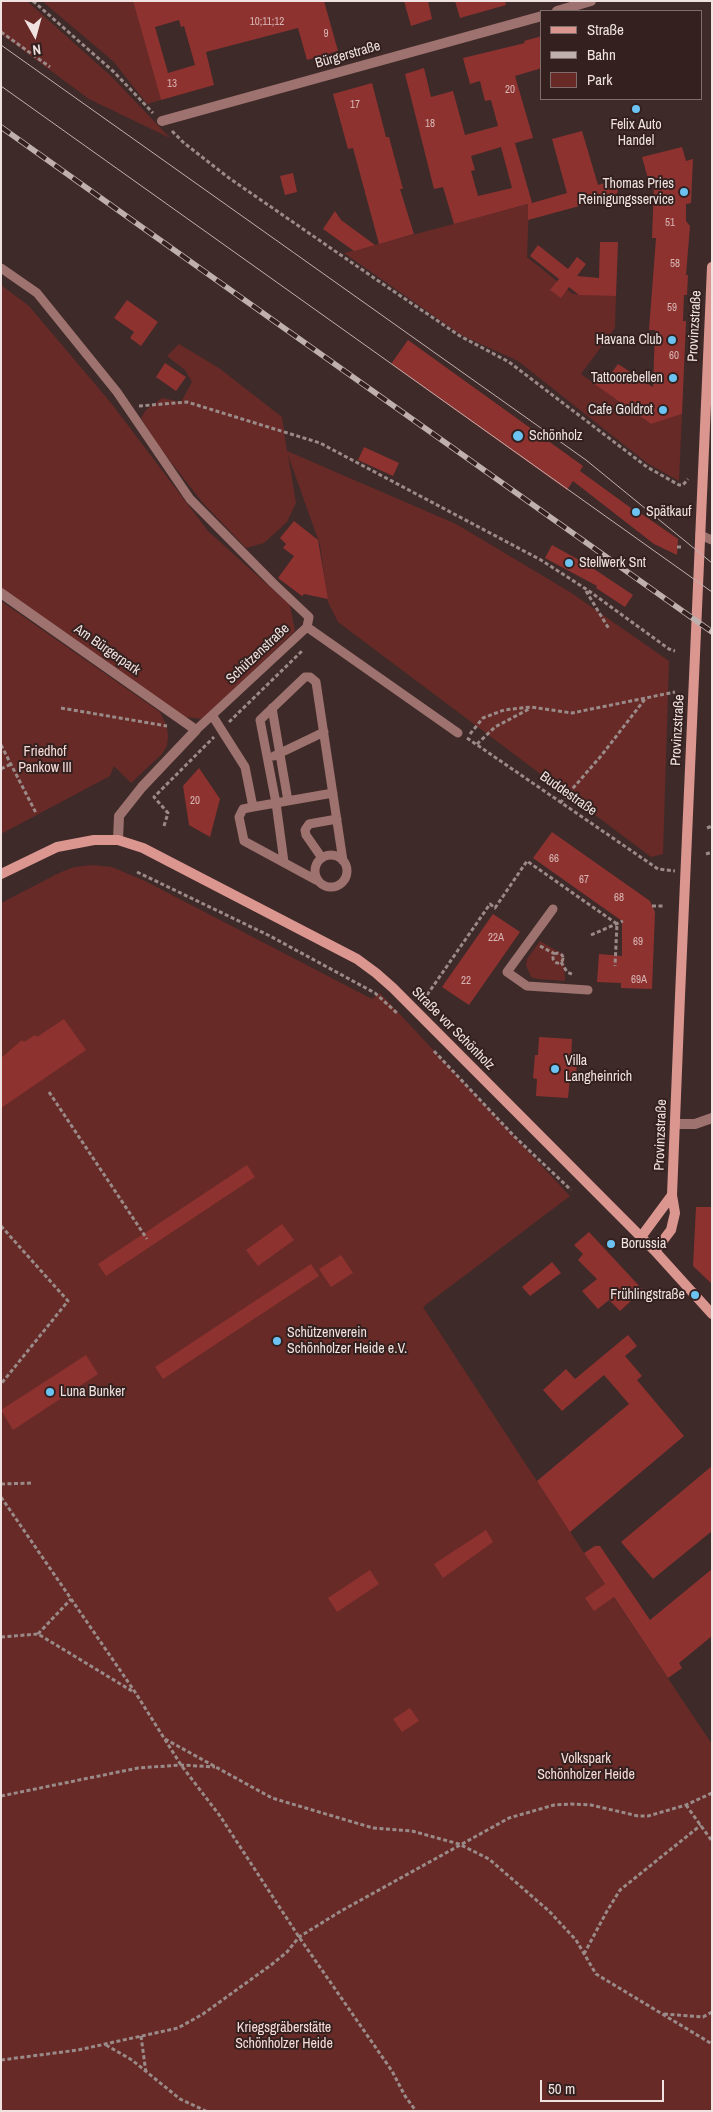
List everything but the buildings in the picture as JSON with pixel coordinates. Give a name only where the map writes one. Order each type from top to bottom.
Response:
[{"type":"main road","name":"Provinzstraße","points":[[655,1251],[671,1230],[675,1213],[672,1195],[700,535],[708,421],[712,267]]},
{"type":"main road","points":[[1,874],[57,846],[94,840],[118,840]]},
{"type":"main road","name":"Straße vor Schönholz","points":[[118,840],[150,852],[357,959],[376,973],[655,1251],[712,1314]]},
{"type":"main road","points":[[641,1237],[672,1195]]},
{"type":"street","points":[[560,10],[591,1]]},
{"type":"street","name":"Bürgerstraße","points":[[162,122],[540,17]]},
{"type":"street","name":"Am Bürgerpark","points":[[1,593],[196,730]]},
{"type":"street","name":"Schützenstraße","points":[[118,840],[119,816],[142,787],[196,730]]},
{"type":"street","points":[[675,1124],[695,1124],[712,1118]]},
{"type":"lane","points":[[1,268],[36,293],[127,407],[190,499],[309,617],[307,628]]},
{"type":"lane","points":[[700,535],[712,540]]},
{"type":"lane","name":"Schützenstraße","points":[[196,730],[307,628],[458,732]]},
{"type":"lane","points":[[284,862],[276,803],[260,720],[305,677],[310,677],[316,682],[337,818],[343,861],[347,876],[340,885],[325,887],[316,880],[244,841],[240,817],[243,809],[253,807],[276,803],[288,801],[333,793]]},
{"type":"lane","points":[[272,708],[288,801]]},
{"type":"lane","points":[[212,715],[245,767],[253,807]]},
{"type":"lane","points":[[268,759],[324,732]]},
{"type":"lane","points":[[322,858],[306,835],[305,830],[309,824],[337,818]]},
{"type":"lane","points":[[316,880],[316,865],[322,858],[336,856],[343,861]]},
{"type":"lane","points":[[553,909],[507,972],[527,986],[588,990]]},
{"type":"path","points":[[33,1],[114,72],[184,143],[229,178],[460,336],[509,362],[646,467],[679,485],[683,486],[688,479]]},
{"type":"path","points":[[1,32],[50,68]]},
{"type":"path","points":[[127,407],[187,402],[320,443],[541,560],[584,588],[669,649],[675,651]]},
{"type":"path","points":[[584,588],[609,629]]},
{"type":"path","points":[[164,826],[168,814],[154,797],[309,644],[320,637]]},
{"type":"path","points":[[467,738],[483,718],[504,710],[531,708],[572,713],[675,692]]},
{"type":"path","points":[[560,802],[601,756],[646,699]]},
{"type":"path","points":[[61,708],[171,727]]},
{"type":"path","points":[[477,744],[495,727],[531,708]]},
{"type":"path","name":"Buddestraße","points":[[458,732],[660,871],[666,871]]},
{"type":"path","points":[[1,745],[36,813]]},
{"type":"path","points":[[1,768],[11,764]]},
{"type":"path","points":[[707,828],[712,826]]},
{"type":"path","points":[[706,854],[712,852]]},
{"type":"path","points":[[427,995],[490,904],[495,908],[527,861],[617,924]]},
{"type":"path","points":[[136,872],[270,936],[368,989],[404,1019]]},
{"type":"path","points":[[652,906],[664,906]]},
{"type":"path","points":[[591,935],[622,921]]},
{"type":"path","points":[[615,966],[617,924]]},
{"type":"path","points":[[561,962],[567,972],[580,976]]},
{"type":"path","points":[[431,1047],[515,1137],[571,1190]]},
{"type":"path","points":[[49,1092],[147,1239]]},
{"type":"path","points":[[1,1226],[68,1301],[1,1384]]},
{"type":"path","points":[[1,1484],[33,1483]]},
{"type":"path","points":[[1,1497],[135,1692],[181,1765],[220,1816],[299,1937],[392,2071],[405,2096],[416,2111]]},
{"type":"path","points":[[38,1634],[71,1600]]},
{"type":"path","points":[[1,1637],[38,1634],[135,1692]]},
{"type":"path","points":[[165,1739],[272,1798],[373,1828],[412,1831],[459,1844],[489,1859],[549,1911],[576,1940],[596,1974],[712,2044]]},
{"type":"path","points":[[1,1796],[138,1768],[181,1765],[216,1767]]},
{"type":"path","points":[[1,2060],[78,2050],[178,2028],[203,2014],[287,1952],[299,1937],[459,1844],[509,1818],[554,1805],[591,1805],[638,1816],[648,1816],[686,1805],[712,1793]]},
{"type":"path","points":[[686,1805],[712,1841]]},
{"type":"path","points":[[584,1954],[607,1910],[620,1890],[700,1825]]},
{"type":"path","points":[[662,2014],[703,2017],[712,2012]]},
{"type":"path","points":[[141,2036],[146,2073]]},
{"type":"path","points":[[106,2044],[132,2060],[146,2073],[180,2098],[206,2111]]},
{"type":"green space","points":[[1,1],[27,1],[112,77],[170,138],[89,99],[1,34]]},
{"type":"green space","points":[[42,1],[133,1],[161,100],[147,104],[114,62]]},
{"type":"green space","points":[[529,204],[527,257],[573,294],[616,296],[615,328],[581,374],[651,424],[682,414],[679,481],[647,463],[518,361],[461,335],[344,253]]},
{"type":"green space","points":[[1,285],[29,306],[111,403],[208,531],[290,605],[295,631],[202,719],[186,717],[168,706],[1,588]]},
{"type":"green space","points":[[179,344],[219,368],[282,417],[287,451],[456,524],[570,592],[669,661],[663,854],[651,857],[338,622],[328,602],[320,545],[288,455],[296,503],[287,522],[264,543],[246,548],[203,503],[156,443],[141,418],[146,410],[162,398],[181,402],[192,382],[185,370],[167,356]]},
{"type":"green space","name":"Friedhof Pankow III","points":[[1,601],[160,712],[167,727],[168,737],[167,746],[162,754],[131,783],[114,766],[110,776],[1,834]]},
{"type":"green space","name":"Volkspark Schönholzer Heide","points":[[93,865],[112,867],[145,881],[372,999],[380,993],[570,1196],[423,1307],[712,1744],[712,2111],[1,2111],[1,903],[59,873],[74,867]]},
{"type":"green space","points":[[540,941],[564,955],[565,981],[531,977],[526,965],[527,959]]},
{"type":"tram line","points":[[1,45],[586,460],[712,563]]},
{"type":"tram line","points":[[1,86],[712,592]]},
{"type":"railway","points":[[1,127],[712,632]]},
{"type":"place","name":"Felix Auto Handel","points":[[636,109]]},
{"type":"place","name":"Thomas Pries Reinigungsservice","points":[[684,192]]},
{"type":"place","name":"Havana Club","points":[[672,340]]},
{"type":"place","name":"Tattoorebellen","points":[[673,378]]},
{"type":"place","name":"Cafe Goldrot","points":[[663,410]]},
{"type":"place","name":"Schönholz","points":[[518,436]]},
{"type":"place","name":"Spätkauf","points":[[636,512]]},
{"type":"place","name":"Stellwerk Snt","points":[[569,563]]},
{"type":"place","name":"Villa Langheinrich","points":[[555,1069]]},
{"type":"place","name":"Borussia","points":[[611,1244]]},
{"type":"place","name":"Frühlingstraße","points":[[695,1295]]},
{"type":"place","name":"Schützenverein Schönholzer Heide e.V.","points":[[277,1341]]},
{"type":"place","name":"Luna Bunker","points":[[50,1392]]},
{"type":"park label","name":"Kriegsgräberstätte Schönholzer Heide","points":[[284,2036]]}]
